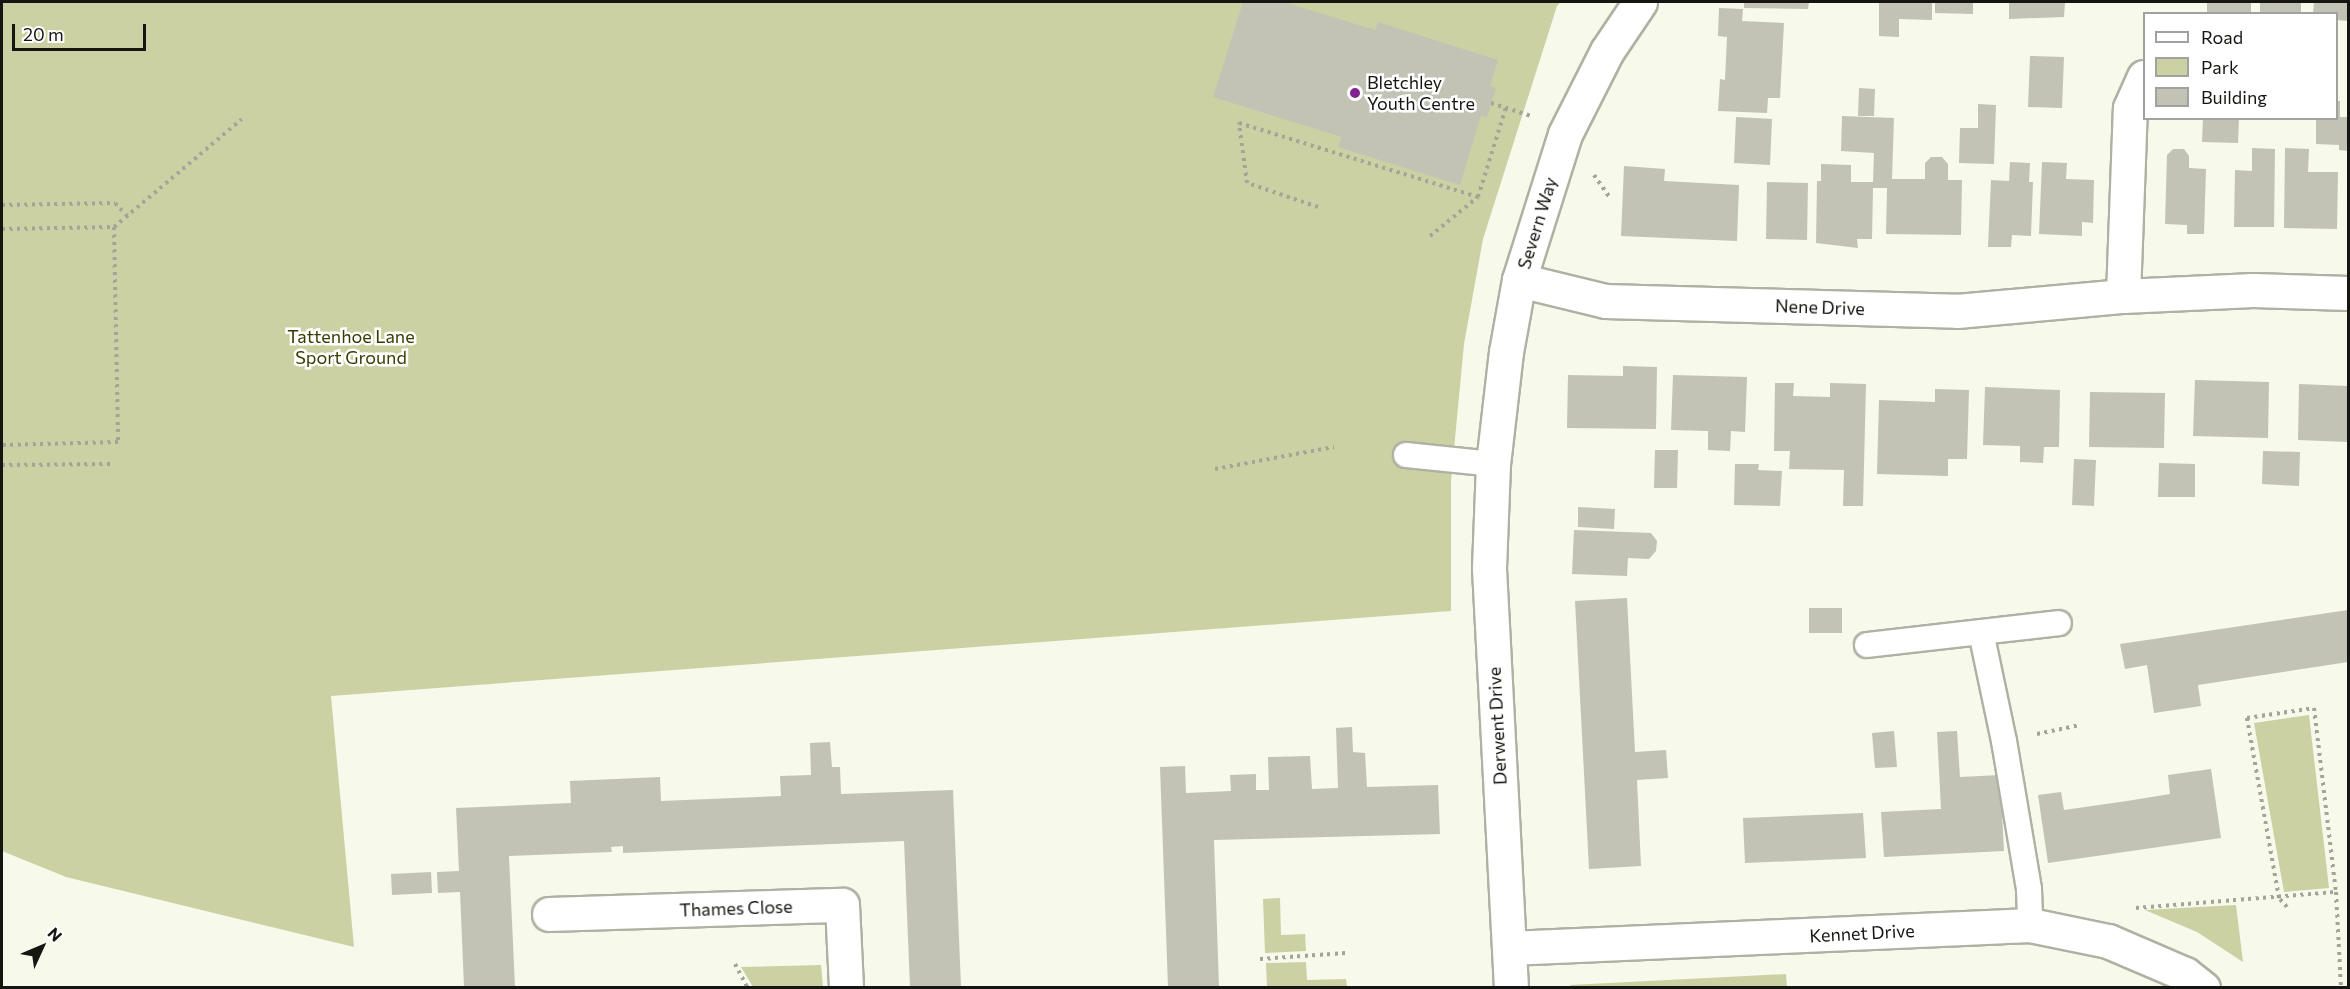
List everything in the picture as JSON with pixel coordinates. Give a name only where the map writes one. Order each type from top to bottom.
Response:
[{"type":"street","name":"Severn Way","points":[[1493,464],[1506,352],[1519,280],[1565,134],[1607,51],[1640,2]]},
{"type":"street","points":[[2123,296],[2130,108],[2143,81]]},
{"type":"street","name":"Nene Drive","points":[[1519,280],[1605,301],[1957,311],[2123,296],[2253,290],[2349,293]]},
{"type":"street","name":"Derwent Drive","points":[[1493,464],[1490,568],[1511,987]]},
{"type":"street","name":"Thames Close","points":[[549,914],[842,905],[846,987]]},
{"type":"street","name":"Kennet Drive","points":[[1509,948],[2030,926],[2108,941],[2185,974],[2203,987]]},
{"type":"lane","points":[[1406,455],[1493,464]]},
{"type":"lane","points":[[1867,645],[2059,623]]},
{"type":"lane","points":[[1981,632],[2004,741],[2029,889],[2030,926]]},
{"type":"path","points":[[1491,103],[1528,114]]},
{"type":"path","points":[[1430,236],[1478,197],[1506,107]]},
{"type":"path","points":[[2,229],[114,227],[242,119]]},
{"type":"path","points":[[1318,207],[1246,183],[1239,123],[1478,197]]},
{"type":"path","points":[[2,205],[115,203],[127,216]]},
{"type":"path","points":[[2,446],[118,442],[114,227]]},
{"type":"path","points":[[1215,469],[1334,447]]},
{"type":"path","points":[[2,465],[111,464]]},
{"type":"path","points":[[2287,908],[2278,898],[2247,718],[2314,708],[2336,892],[2341,987]]},
{"type":"path","points":[[2004,741],[2080,725]]},
{"type":"path","points":[[2129,908],[2336,892]]},
{"type":"path","points":[[1260,958],[1346,953]]},
{"type":"path","points":[[735,964],[748,987]]},
{"type":"green space","name":"Tattenhoe Lane Sport Ground","points":[[2,2],[1561,2],[1557,6],[1483,239],[1464,344],[1451,481],[1451,611],[331,696],[354,947],[66,877],[2,851]]},
{"type":"green space","points":[[2309,715],[2329,888],[2284,892],[2254,723]]},
{"type":"green space","points":[[1280,898],[1281,935],[1305,934],[1306,951],[1265,953],[1263,899]]},
{"type":"green space","points":[[2236,905],[2243,962],[2197,932],[2145,910]]},
{"type":"green space","points":[[1306,962],[1307,980],[1346,979],[1347,987],[1267,987],[1266,963]]},
{"type":"green space","points":[[821,965],[823,987],[753,987],[741,967]]},
{"type":"green space","points":[[1786,974],[1787,988],[1572,988],[1570,985]]},
{"type":"building","name":"Bletchley Youth Centre","points":[[1243,2],[1284,2],[1375,30],[1378,22],[1498,60],[1490,86],[1496,88],[1487,117],[1481,116],[1460,185],[1338,147],[1342,137],[1213,97]]},
{"type":"building","points":[[1744,2],[1809,2],[1808,9],[1744,8]]},
{"type":"building","points":[[1879,2],[1932,2],[1932,20],[1899,19],[1899,37],[1879,36]]},
{"type":"building","points":[[1935,2],[1973,2],[1973,14],[1935,13]]},
{"type":"building","points":[[2009,2],[2065,2],[2064,17],[2009,19]]},
{"type":"building","points":[[2207,2],[2251,2],[2251,12],[2207,12]]},
{"type":"building","points":[[2260,2],[2301,2],[2301,12],[2260,12]]},
{"type":"building","points":[[2314,2],[2348,2],[2348,21],[2338,20],[2338,12],[2313,12]]},
{"type":"building","points":[[1719,8],[1743,9],[1742,21],[1784,23],[1780,98],[1768,98],[1767,113],[1718,111],[1720,79],[1725,80],[1727,37],[1718,36]]},
{"type":"building","points":[[2030,56],[2064,57],[2062,108],[2028,107]]},
{"type":"building","points":[[1859,88],[1875,89],[1874,116],[1858,116]]},
{"type":"building","points":[[2338,101],[2340,101],[2340,117],[2348,117],[2348,151],[2339,150],[2339,145],[2316,144],[2316,120],[2338,120]]},
{"type":"building","points":[[1978,104],[1996,105],[1994,164],[1959,163],[1960,128],[1978,128]]},
{"type":"building","points":[[1842,116],[1894,118],[1892,179],[1925,179],[1925,163],[1931,157],[1942,157],[1948,164],[1948,180],[1962,180],[1961,235],[1886,234],[1887,188],[1873,188],[1872,239],[1857,239],[1858,248],[1816,243],[1817,181],[1821,181],[1821,164],[1851,165],[1851,182],[1873,182],[1874,153],[1841,151]]},
{"type":"building","points":[[1736,117],[1772,119],[1770,165],[1734,163]]},
{"type":"building","points":[[2203,120],[2239,120],[2238,143],[2202,142]]},
{"type":"building","points":[[2252,148],[2275,149],[2274,227],[2234,227],[2235,170],[2252,171]]},
{"type":"building","points":[[2285,148],[2309,149],[2308,172],[2338,172],[2337,229],[2284,228]]},
{"type":"building","points":[[2173,149],[2184,149],[2189,156],[2189,168],[2206,169],[2204,234],[2187,234],[2187,225],[2165,224],[2167,155]]},
{"type":"building","points":[[2010,162],[2030,163],[2029,182],[2033,182],[2031,236],[2012,235],[2011,247],[1988,247],[1991,180],[2009,181]]},
{"type":"building","points":[[2042,162],[2067,163],[2066,179],[2094,180],[2093,223],[2082,222],[2082,236],[2039,234]]},
{"type":"building","points":[[1624,166],[1665,169],[1664,181],[1739,185],[1737,241],[1621,236]]},
{"type":"building","points":[[1767,182],[1808,183],[1807,240],[1766,239]]},
{"type":"building","points":[[1623,366],[1657,367],[1656,429],[1567,428],[1568,375],[1623,376]]},
{"type":"building","points":[[1673,375],[1747,377],[1745,432],[1731,431],[1730,451],[1708,450],[1708,431],[1671,430]]},
{"type":"building","points":[[2195,380],[2269,382],[2268,438],[2193,436]]},
{"type":"building","points":[[1775,383],[1794,383],[1793,396],[1830,397],[1830,383],[1866,384],[1863,506],[1843,506],[1844,470],[1789,469],[1790,451],[1774,451]]},
{"type":"building","points":[[2299,384],[2348,386],[2348,442],[2298,440]]},
{"type":"building","points":[[1985,387],[2060,390],[2059,447],[2044,447],[2043,463],[2020,462],[2020,446],[1983,445]]},
{"type":"building","points":[[1935,389],[1969,390],[1967,459],[1948,459],[1948,476],[1877,474],[1879,400],[1935,402]]},
{"type":"building","points":[[2090,392],[2165,393],[2164,448],[2089,447]]},
{"type":"building","points":[[1655,450],[1678,450],[1677,488],[1654,488]]},
{"type":"building","points":[[2263,451],[2300,452],[2299,486],[2262,484]]},
{"type":"building","points":[[2074,459],[2096,460],[2094,506],[2072,505]]},
{"type":"building","points":[[2159,463],[2195,464],[2195,497],[2158,497]]},
{"type":"building","points":[[1735,464],[1759,464],[1758,470],[1782,471],[1780,506],[1734,505]]},
{"type":"building","points":[[1578,507],[1615,509],[1614,529],[1578,527]]},
{"type":"building","points":[[1574,530],[1651,533],[1657,541],[1656,551],[1649,559],[1628,558],[1627,576],[1572,574]]},
{"type":"building","points":[[1627,598],[1635,752],[1666,750],[1668,778],[1637,780],[1641,866],[1589,869],[1575,601]]},
{"type":"building","points":[[1809,608],[1842,608],[1842,633],[1809,633]]},
{"type":"building","points":[[2348,610],[2348,662],[2198,685],[2201,706],[2154,713],[2147,665],[2125,669],[2120,644]]},
{"type":"building","points":[[1352,727],[1353,752],[1365,753],[1367,787],[1438,785],[1440,834],[1214,840],[1219,987],[1168,987],[1160,767],[1185,766],[1186,793],[1231,791],[1230,775],[1256,774],[1256,790],[1269,790],[1268,757],[1310,756],[1312,789],[1338,788],[1336,728]]},
{"type":"building","points":[[1894,731],[1897,767],[1875,768],[1872,733]]},
{"type":"building","points":[[1957,731],[1960,777],[2000,775],[2004,851],[1884,857],[1881,812],[1941,809],[1937,732]]},
{"type":"building","points":[[830,742],[832,767],[840,767],[841,794],[953,790],[961,987],[910,987],[904,841],[623,853],[623,846],[611,847],[612,852],[509,856],[515,987],[464,987],[460,892],[438,893],[437,872],[459,871],[456,808],[571,803],[570,781],[660,777],[661,801],[781,796],[780,776],[811,775],[810,743]]},
{"type":"building","points":[[2211,769],[2221,838],[2048,863],[2038,795],[2061,792],[2064,810],[2127,801],[2170,794],[2168,775]]},
{"type":"building","points":[[1863,813],[1866,858],[1745,863],[1743,818]]},
{"type":"building","points":[[431,872],[432,893],[392,895],[391,874]]},
{"type":"place","name":"Bletchley Youth Centre","points":[[1355,93]]}]
